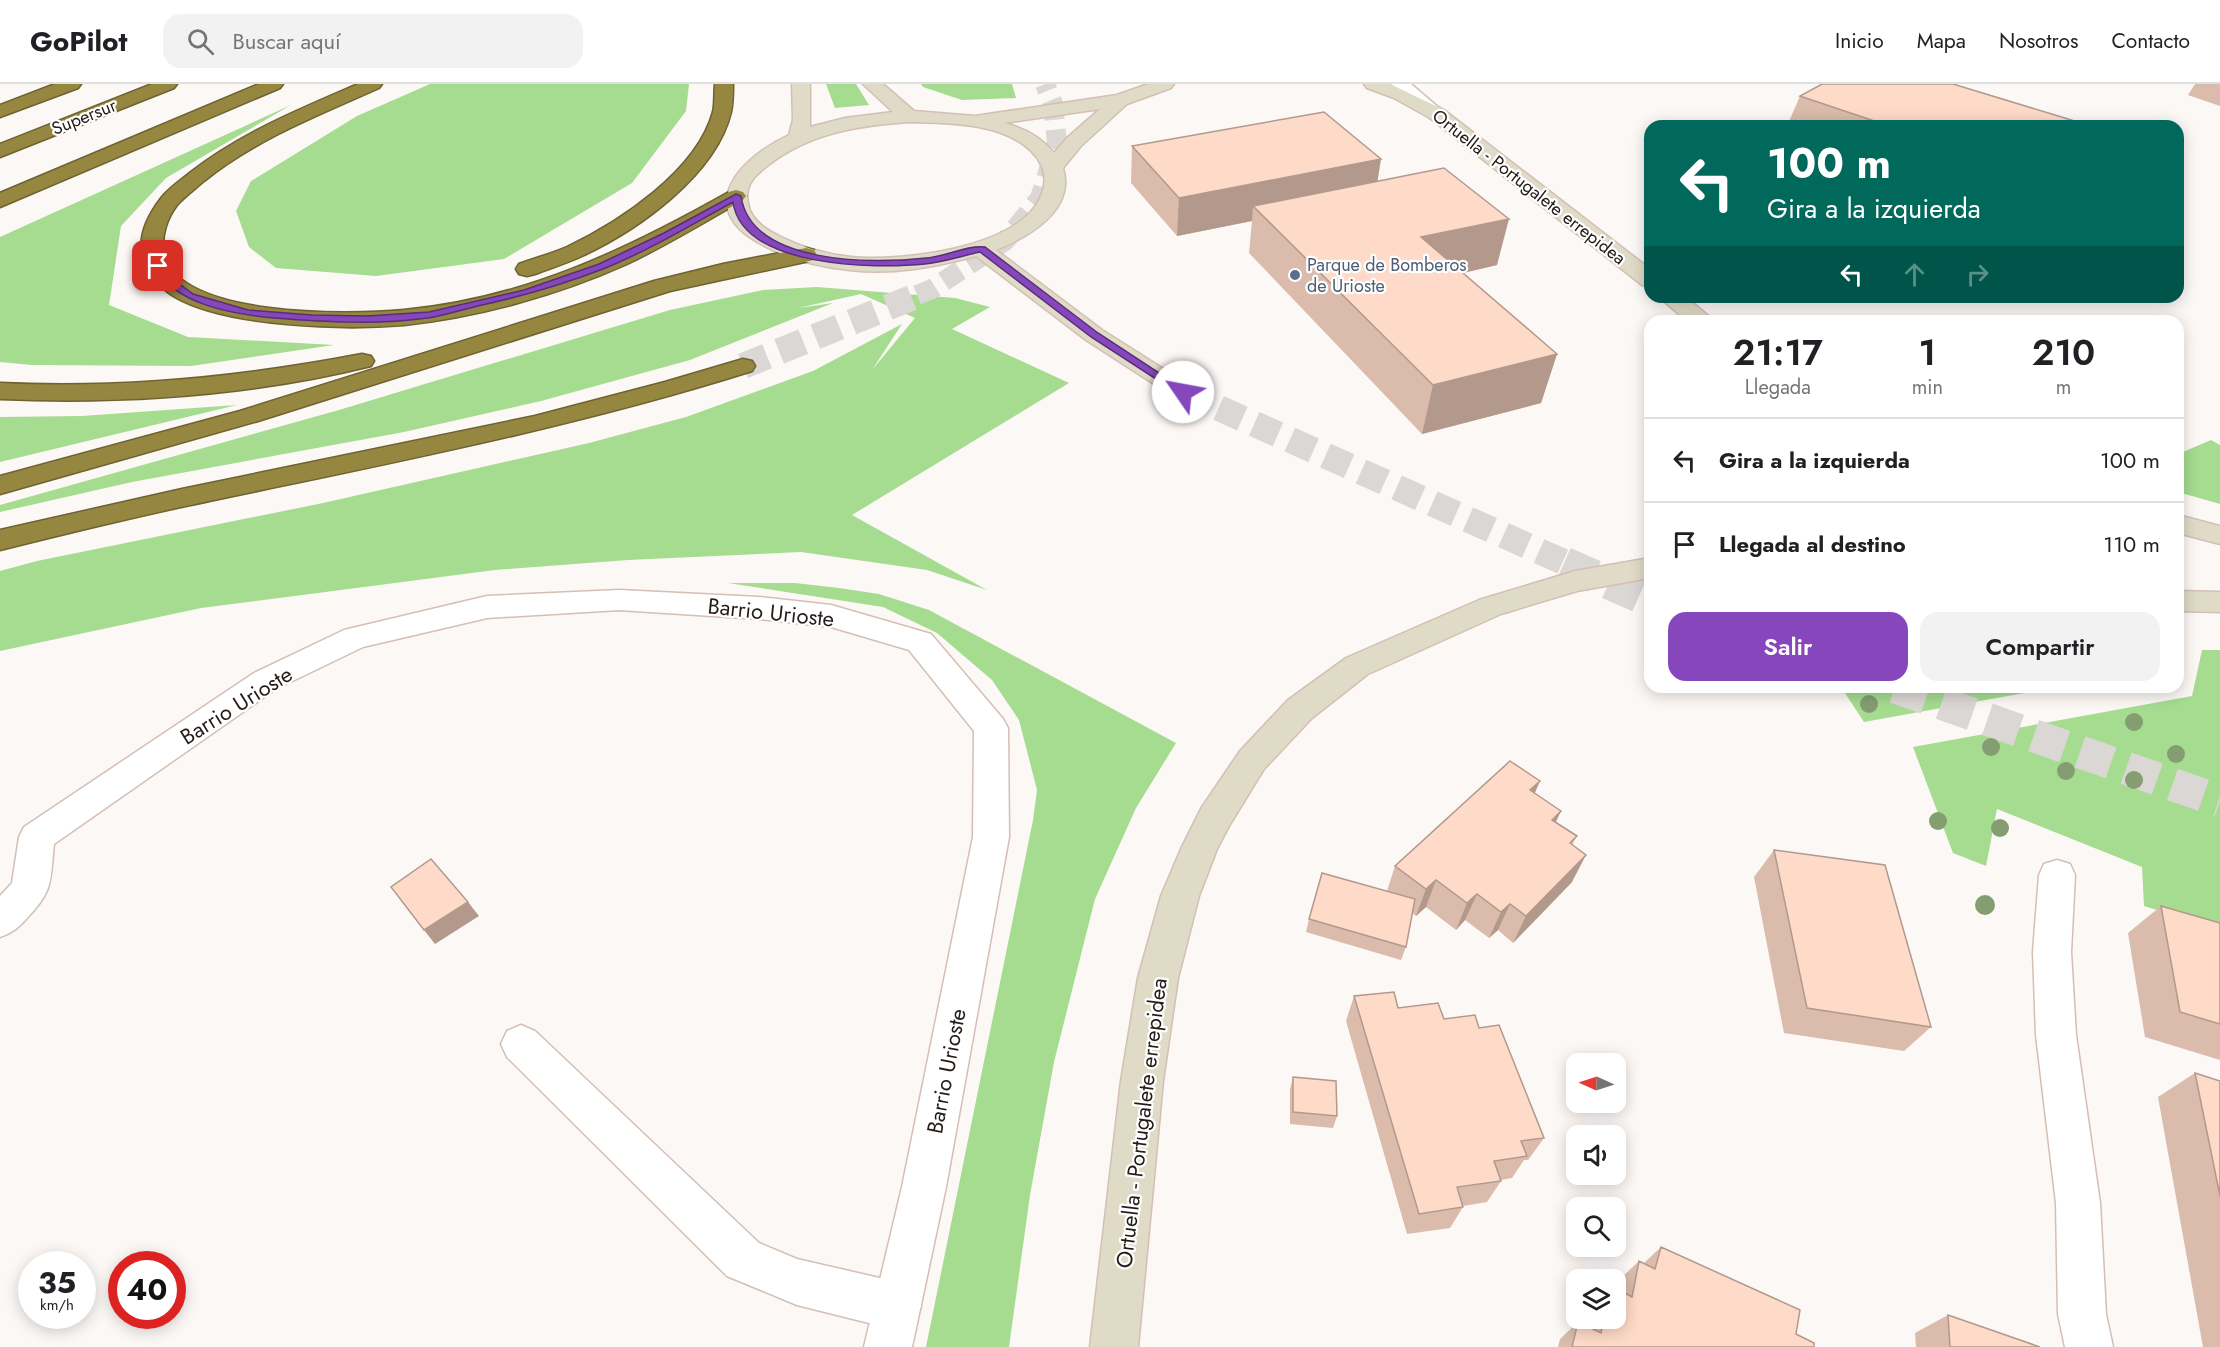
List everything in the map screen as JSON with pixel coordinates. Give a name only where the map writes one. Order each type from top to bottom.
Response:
[{"type":"highway","points":[[0,111],[72,84]]},
{"type":"highway","name":"Supersur","points":[[0,151],[168,84]]},
{"type":"highway","points":[[0,201],[274,84]]},
{"type":"highway","points":[[373,84],[293,119],[250,141],[210,166],[169,202],[153,230],[151,254],[165,278],[190,296],[247,313],[367,319],[429,315],[527,292],[602,266],[667,235],[736,196]]},
{"type":"highway","points":[[312,318],[429,297],[509,276],[574,251],[631,218],[676,182],[702,153],[719,126],[725,96],[724,84]]},
{"type":"highway","points":[[0,485],[249,416],[692,278],[806,255]]},
{"type":"highway","points":[[0,391],[38,394],[125,392],[213,385],[333,367],[595,308]]},
{"type":"highway","points":[[0,540],[180,498],[478,439],[671,390],[743,366]]},
{"type":"street","points":[[798,137],[803,107],[801,84]]},
{"type":"street","points":[[872,84],[909,116]]},
{"type":"street","points":[[970,120],[1024,138],[1042,150],[1053,166],[1056,189],[1043,211],[1017,232],[981,249],[928,261],[886,264],[847,262],[806,255],[779,246],[752,230],[739,212],[736,196],[743,176],[767,153],[798,137],[844,123],[872,118],[909,116],[970,120],[1022,116],[1121,100],[1165,84]]},
{"type":"street","name":"Ortuella - Portugalete errepidea","points":[[1373,84],[1401,94],[1437,114],[1644,275]]},
{"type":"street","points":[[1400,84],[1437,114]]},
{"type":"street","points":[[1053,166],[1074,142],[1121,100]]},
{"type":"street","points":[[981,249],[1094,335],[1183,392]]},
{"type":"street","points":[[1679,303],[1694,315]]},
{"type":"street","points":[[1680,303],[1700,315]]},
{"type":"street","points":[[2184,526],[2220,535]]},
{"type":"street","name":"Ortuella - Portugalete errepidea","points":[[1114,1347],[1142,1081],[1158,978],[1180,896],[1199,849],[1215,817],[1252,760],[1300,709],[1357,666],[1491,607],[1575,581],[1644,569]]},
{"type":"street","name":"Barrio Urioste","points":[[0,921],[30,890],[37,837],[265,681],[355,638],[487,607],[619,600],[759,608],[831,616],[920,642],[992,728],[991,837],[924,1187],[892,1327]]},
{"type":"street","points":[[2184,601],[2220,602]]},
{"type":"street","points":[[2057,875],[2052,952],[2056,1035],[2078,1203],[2082,1314],[2089,1347]]},
{"type":"street","points":[[521,1044],[743,1260],[797,1282],[892,1327]]},
{"type":"green space","points":[[430,84],[689,84],[686,111],[632,183],[504,259],[376,276],[276,268],[249,247],[236,211],[251,181],[357,116]]},
{"type":"green space","points":[[826,84],[856,84],[869,105],[835,108]]},
{"type":"green space","points":[[921,84],[1012,84],[1016,98],[962,100],[923,87]]},
{"type":"green space","points":[[291,105],[166,178],[121,226],[109,305],[188,337],[334,345],[191,366],[32,365],[0,362],[0,237]]},
{"type":"green space","points":[[817,287],[955,298],[990,307],[952,329],[1069,383],[852,515],[987,590],[927,570],[801,552],[628,560],[495,570],[201,608],[0,651],[0,571],[37,561],[323,503],[589,443],[686,417],[813,371],[902,324],[872,370],[915,318],[861,294],[798,308],[833,303],[690,360],[541,401],[404,432],[132,482],[0,512],[0,505],[339,410],[670,310],[763,290]]},
{"type":"green space","points":[[237,405],[0,462],[0,417],[82,416]]},
{"type":"green space","points":[[2211,440],[2220,445],[2220,504],[2184,494],[2184,451]]},
{"type":"green space","points":[[728,583],[795,583],[839,588],[879,594],[929,610],[1176,743],[1136,808],[1095,899],[1054,1062],[1030,1195],[1009,1347],[926,1347],[1033,820],[1037,790],[1019,720],[992,680],[937,633],[883,607]]},
{"type":"green space","points":[[2202,650],[2220,650],[2220,929],[2144,906],[2142,867],[1997,809],[1986,866],[1953,853],[1913,747],[2192,696]]},
{"type":"green space","points":[[1845,693],[2025,693],[1864,722]]},
{"type":"building","points":[[1822,84],[1953,84],[2071,120],[1871,120],[1800,96]]},
{"type":"building","points":[[1324,112],[1381,159],[1179,198],[1132,146]]},
{"type":"building","points":[[1444,168],[1509,219],[1421,237],[1557,354],[1433,385],[1253,206]]},
{"type":"building","points":[[1510,761],[1540,781],[1530,790],[1561,811],[1552,820],[1577,836],[1570,843],[1586,855],[1526,916],[1510,904],[1501,912],[1477,894],[1467,903],[1436,880],[1426,889],[1395,866]]},
{"type":"building","points":[[1774,850],[1885,865],[1931,1027],[1807,1008]]},
{"type":"building","points":[[431,859],[468,902],[424,930],[391,887]]},
{"type":"building","points":[[1322,873],[1415,899],[1406,947],[1309,919]]},
{"type":"building","points":[[2161,906],[2220,923],[2220,1024],[2180,1012]]},
{"type":"building","points":[[1394,992],[1398,1008],[1438,1003],[1444,1019],[1475,1015],[1479,1028],[1499,1025],[1544,1138],[1521,1141],[1527,1156],[1494,1161],[1501,1181],[1457,1187],[1463,1207],[1419,1214],[1354,996]]},
{"type":"building","points":[[2195,1073],[2220,1081],[2220,1196]]},
{"type":"building","points":[[1293,1077],[1336,1081],[1337,1116],[1293,1112]]},
{"type":"building","points":[[1661,1247],[1800,1310],[1796,1334],[1814,1343],[1814,1347],[1572,1347],[1576,1329],[1593,1329],[1601,1333],[1602,1329],[1626,1329],[1626,1294],[1632,1297],[1639,1261],[1655,1269]]},
{"type":"building","points":[[1948,1315],[2040,1347],[1950,1347]]},
{"type":"tunnel","points":[[917,295],[932,289],[1005,241],[1040,198],[1057,143],[1053,104],[1045,84]]},
{"type":"tunnel","points":[[743,366],[921,294]]},
{"type":"tunnel","points":[[1183,392],[1568,564]]},
{"type":"tunnel","points":[[1564,563],[1644,598]]},
{"type":"tunnel","points":[[1912,693],[2220,801]]},
{"type":"place","name":"Parque de Bomberos de Urioste","points":[[1295,275]]},
{"type":"route","points":[[158,266],[165,278],[190,296],[247,313],[367,319],[429,315],[527,292],[602,266],[667,235],[736,196],[739,212],[752,230],[779,246],[806,255],[847,262],[886,264],[928,261],[981,249],[1094,335],[1183,392]]}]
